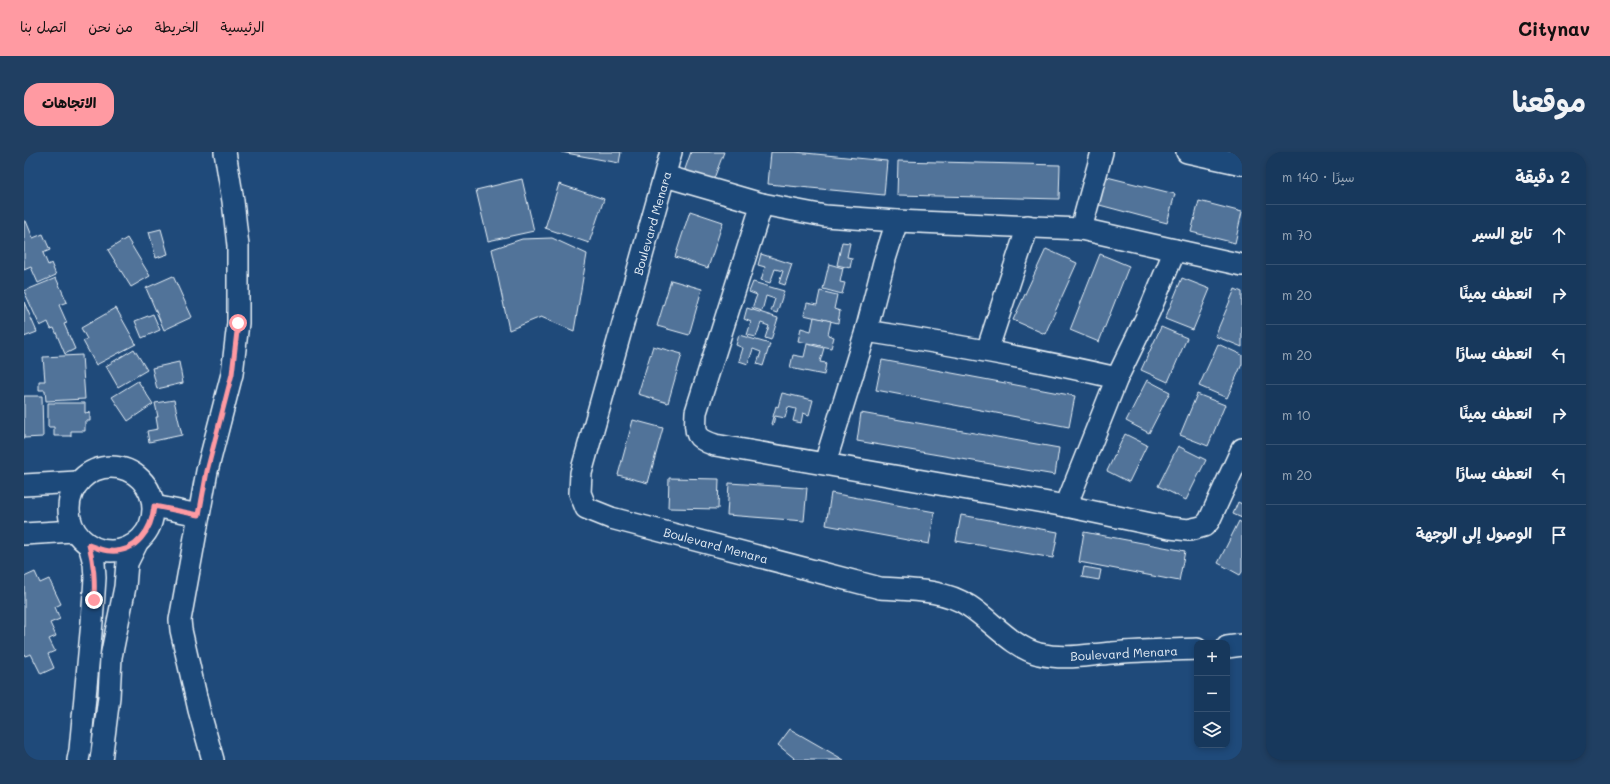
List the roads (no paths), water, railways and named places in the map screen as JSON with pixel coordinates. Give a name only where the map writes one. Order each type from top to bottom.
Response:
[{"type":"street","points":[[213,760],[199,710],[180,620],[207,471],[232,374],[238,323],[238,246],[225,152]]},
{"type":"street","name":"Boulevard Menara","points":[[671,152],[581,474],[580,493],[586,508],[611,518],[880,588],[918,591],[956,599],[968,605],[1021,646],[1039,654],[1071,658],[1112,653],[1194,649]]},
{"type":"street","points":[[1081,229],[1102,152]]},
{"type":"street","points":[[1187,152],[1242,164]]},
{"type":"street","points":[[665,176],[762,204],[825,216],[897,221],[1081,229],[1242,265]]},
{"type":"street","points":[[762,204],[696,412],[695,426],[701,440],[716,445],[1066,506],[1170,528],[1189,530],[1204,526],[1215,512],[1242,450]]},
{"type":"street","points":[[825,463],[866,331],[884,262],[897,221]]},
{"type":"street","points":[[987,351],[1028,226]]},
{"type":"street","points":[[1066,506],[1117,378],[1149,312],[1175,250]]},
{"type":"street","points":[[866,331],[987,351],[1056,364],[1117,378]]},
{"type":"street","points":[[114,466],[124,468],[142,479],[152,496],[154,506],[153,517],[145,535],[137,542],[124,549],[108,551],[89,545],[81,539],[74,531],[68,511],[69,501],[77,482],[85,475],[104,467],[114,466]]},
{"type":"street","points":[[24,485],[77,482]]},
{"type":"street","points":[[154,506],[199,515]]},
{"type":"street","points":[[24,534],[74,531]]},
{"type":"street","points":[[101,760],[109,698],[111,657],[125,587],[127,562],[137,542]]},
{"type":"street","points":[[78,760],[90,652],[95,578],[94,564],[89,545]]},
{"type":"street","points":[[1230,647],[1242,645]]}]
